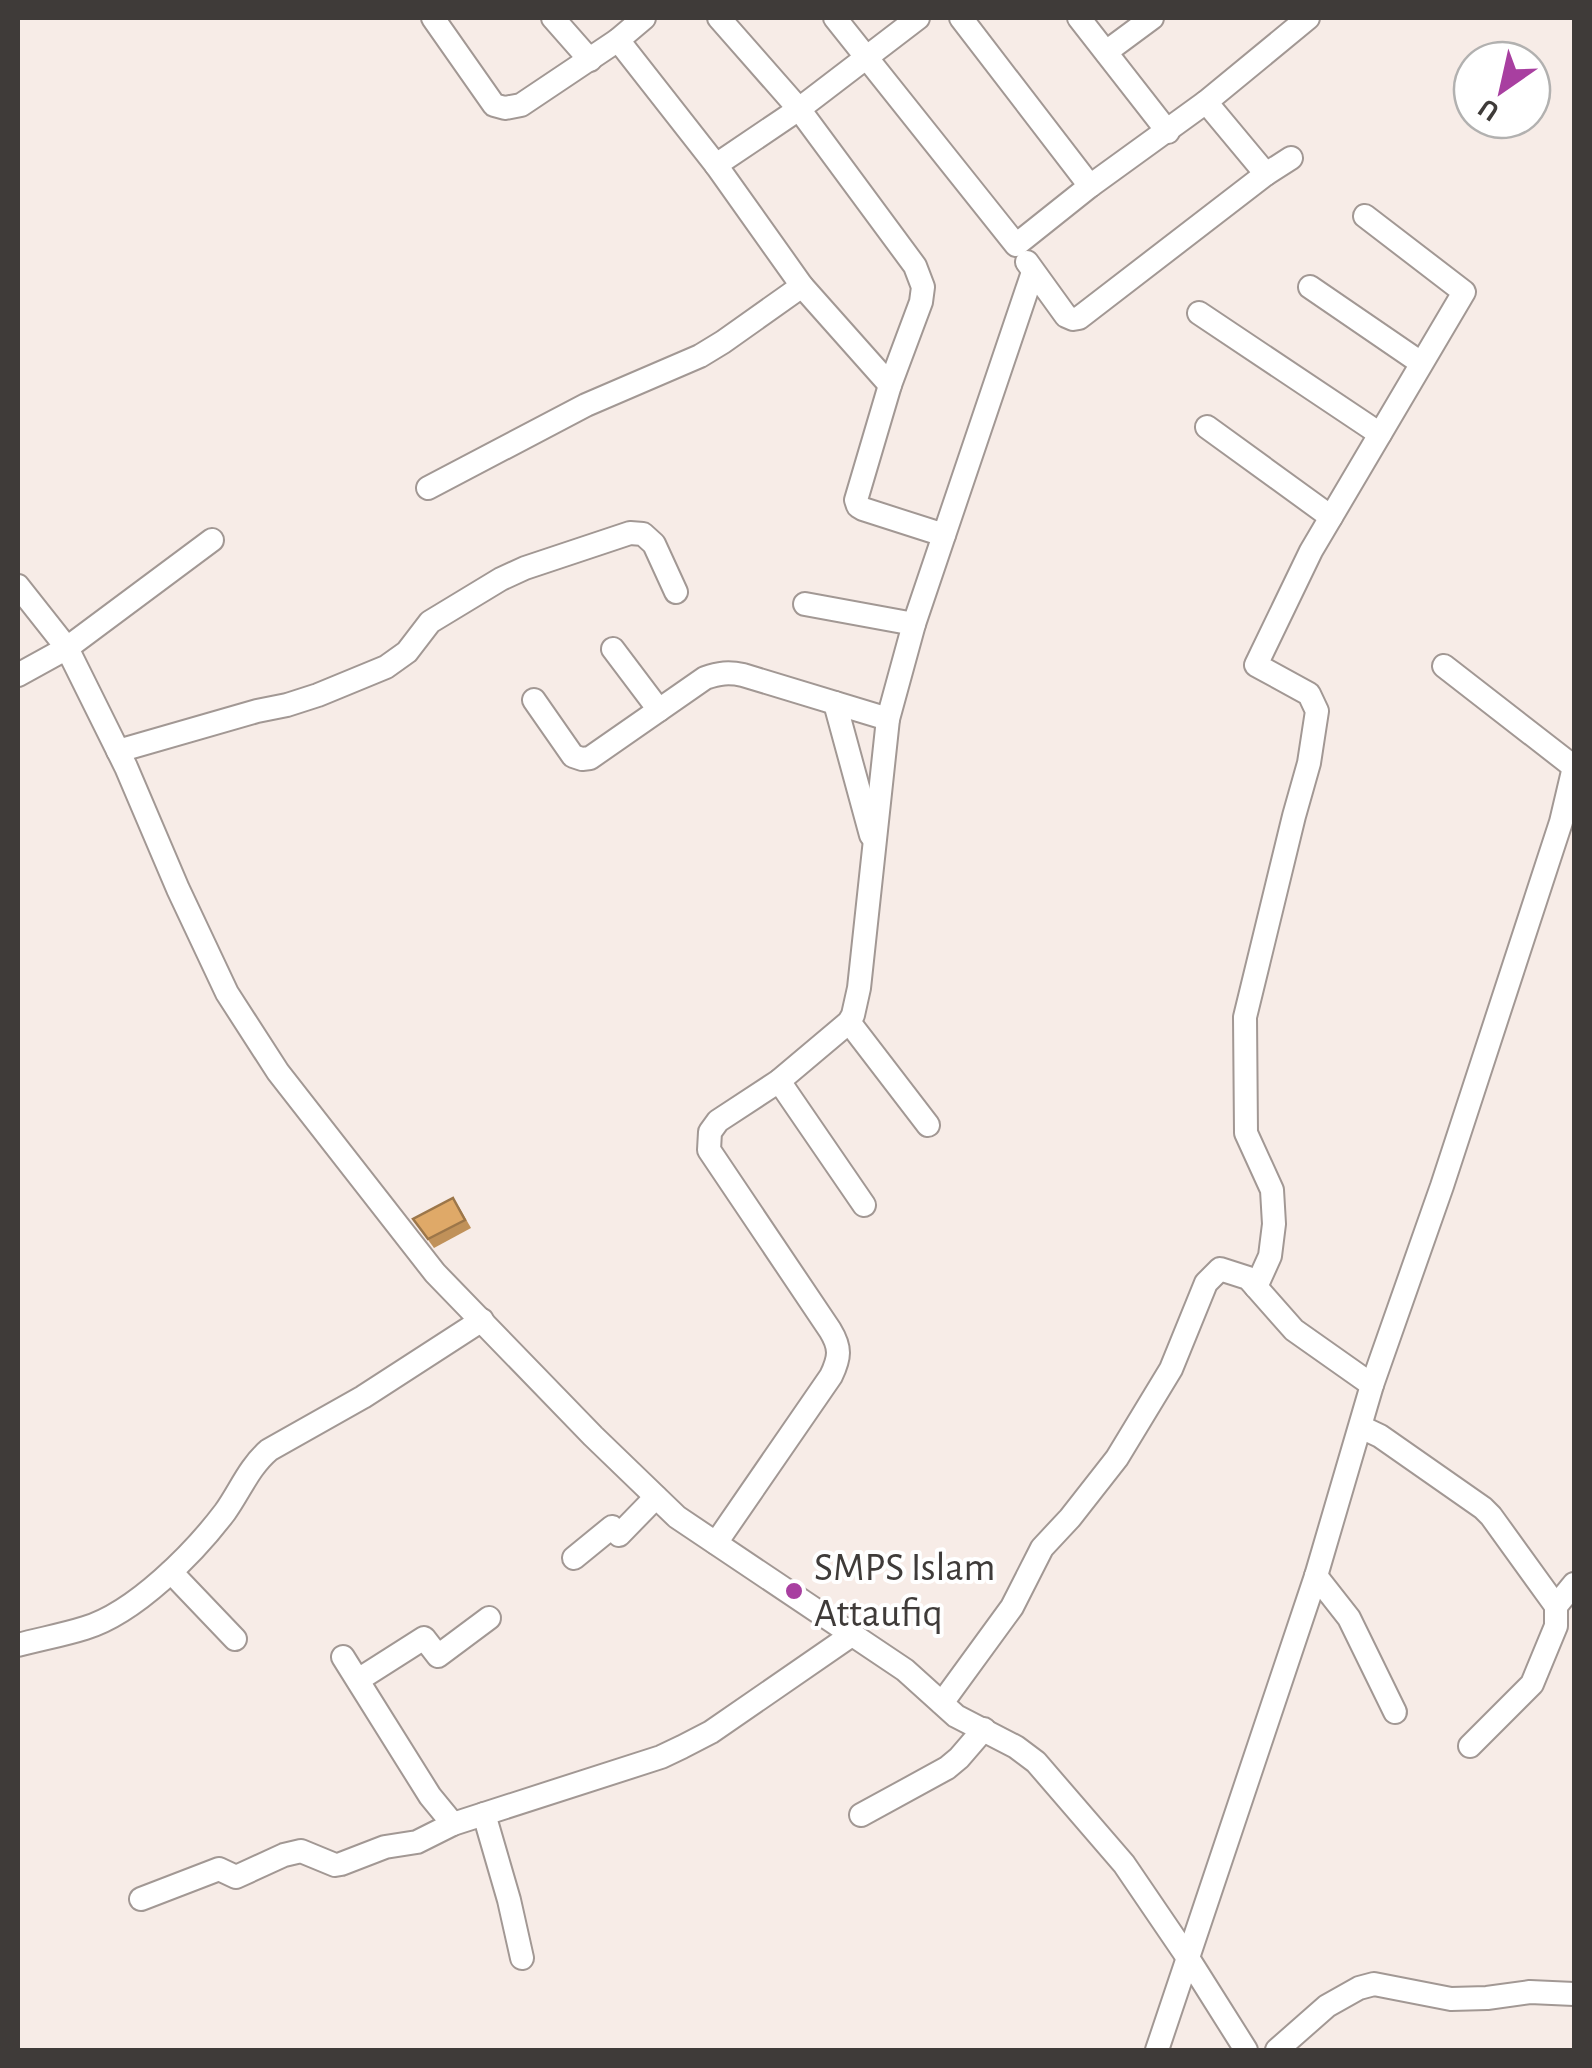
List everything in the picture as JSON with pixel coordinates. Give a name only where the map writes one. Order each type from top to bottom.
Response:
[{"type":"street","points":[[433,18],[494,106],[505,108],[520,105],[590,60],[644,18]]},
{"type":"street","points":[[554,18],[590,60]]},
{"type":"street","points":[[719,18],[799,109],[915,266],[923,287],[922,302],[890,385],[856,500],[858,506],[944,535]]},
{"type":"street","points":[[835,18],[1016,244],[1066,316],[1073,319],[1291,158]]},
{"type":"street","points":[[716,165],[799,109],[918,18]]},
{"type":"street","points":[[961,18],[1090,186]]},
{"type":"street","points":[[1079,18],[1168,132]]},
{"type":"street","points":[[1106,52],[1152,18]]},
{"type":"street","points":[[1016,244],[1168,132],[1308,18]]},
{"type":"street","points":[[618,40],[716,165],[802,286],[890,385]]},
{"type":"street","points":[[1206,102],[1266,174]]},
{"type":"street","points":[[1256,1287],[1270,1256],[1274,1224],[1272,1190],[1246,1133],[1245,1017],[1309,763],[1316,712],[1308,694],[1256,665],[1311,551],[1464,292],[1366,216]]},
{"type":"street","points":[[716,1543],[831,1376],[840,1354],[830,1330],[709,1150],[710,1132],[718,1121],[779,1080],[853,1015],[888,718],[914,624],[1032,272]]},
{"type":"street","points":[[428,488],[586,404],[700,356],[802,286]]},
{"type":"street","points":[[1310,287],[1422,363]]},
{"type":"street","points":[[1199,313],[1380,434]]},
{"type":"street","points":[[1206,428],[1332,516]]},
{"type":"street","points":[[118,750],[302,700],[386,667],[406,652],[430,622],[500,580],[630,533],[644,534],[654,544],[676,592]]},
{"type":"street","points":[[18,676],[67,648],[212,540]]},
{"type":"street","points":[[18,586],[67,648],[118,750],[219,976],[268,1056],[326,1136],[435,1273],[677,1516],[905,1670],[956,1716],[1016,1746],[1036,1762],[1124,1864],[1246,2050]]},
{"type":"street","points":[[804,604],[914,624]]},
{"type":"street","points":[[613,649],[659,710]]},
{"type":"street","points":[[1158,2050],[1316,1576],[1372,1385],[1568,826],[1574,767],[1444,666]]},
{"type":"street","points":[[534,700],[572,756],[582,759],[590,758],[717,673],[732,672],[888,718]]},
{"type":"street","points":[[835,703],[874,848]]},
{"type":"street","points":[[848,1022],[928,1124]]},
{"type":"street","points":[[779,1080],[864,1206]]},
{"type":"street","points":[[942,1703],[1012,1606],[1042,1548],[1117,1458],[1171,1369],[1206,1283],[1220,1269],[1248,1278],[1294,1330],[1372,1385]]},
{"type":"street","points":[[18,1645],[87,1628],[114,1615],[190,1554],[226,1510],[256,1462],[269,1450],[364,1397],[482,1320]]},
{"type":"street","points":[[1361,1427],[1380,1436],[1483,1508],[1556,1606],[1556,1626],[1532,1684],[1470,1746]]},
{"type":"street","points":[[574,1558],[612,1526],[619,1535],[656,1498]]},
{"type":"street","points":[[171,1572],[235,1639]]},
{"type":"street","points":[[1316,1576],[1354,1628],[1394,1712]]},
{"type":"street","points":[[1556,1606],[1574,1584]]},
{"type":"street","points":[[358,1680],[424,1638],[438,1656],[489,1618]]},
{"type":"street","points":[[141,1900],[219,1869],[236,1877],[301,1851],[341,1864],[385,1847],[417,1842],[453,1824],[661,1756],[711,1732],[853,1634]]},
{"type":"street","points":[[343,1657],[430,1796],[453,1824]]},
{"type":"street","points":[[861,1815],[947,1768],[984,1729]]},
{"type":"street","points":[[484,1814],[522,1958]]},
{"type":"street","points":[[1276,2050],[1327,2006],[1374,1984],[1451,1999],[1530,1992],[1574,1994]]},
{"type":"building","points":[[453,1198],[465,1220],[428,1239],[413,1219]]},
{"type":"place","name":"SMPS Islam Attaufiq","points":[[794,1591]]}]
